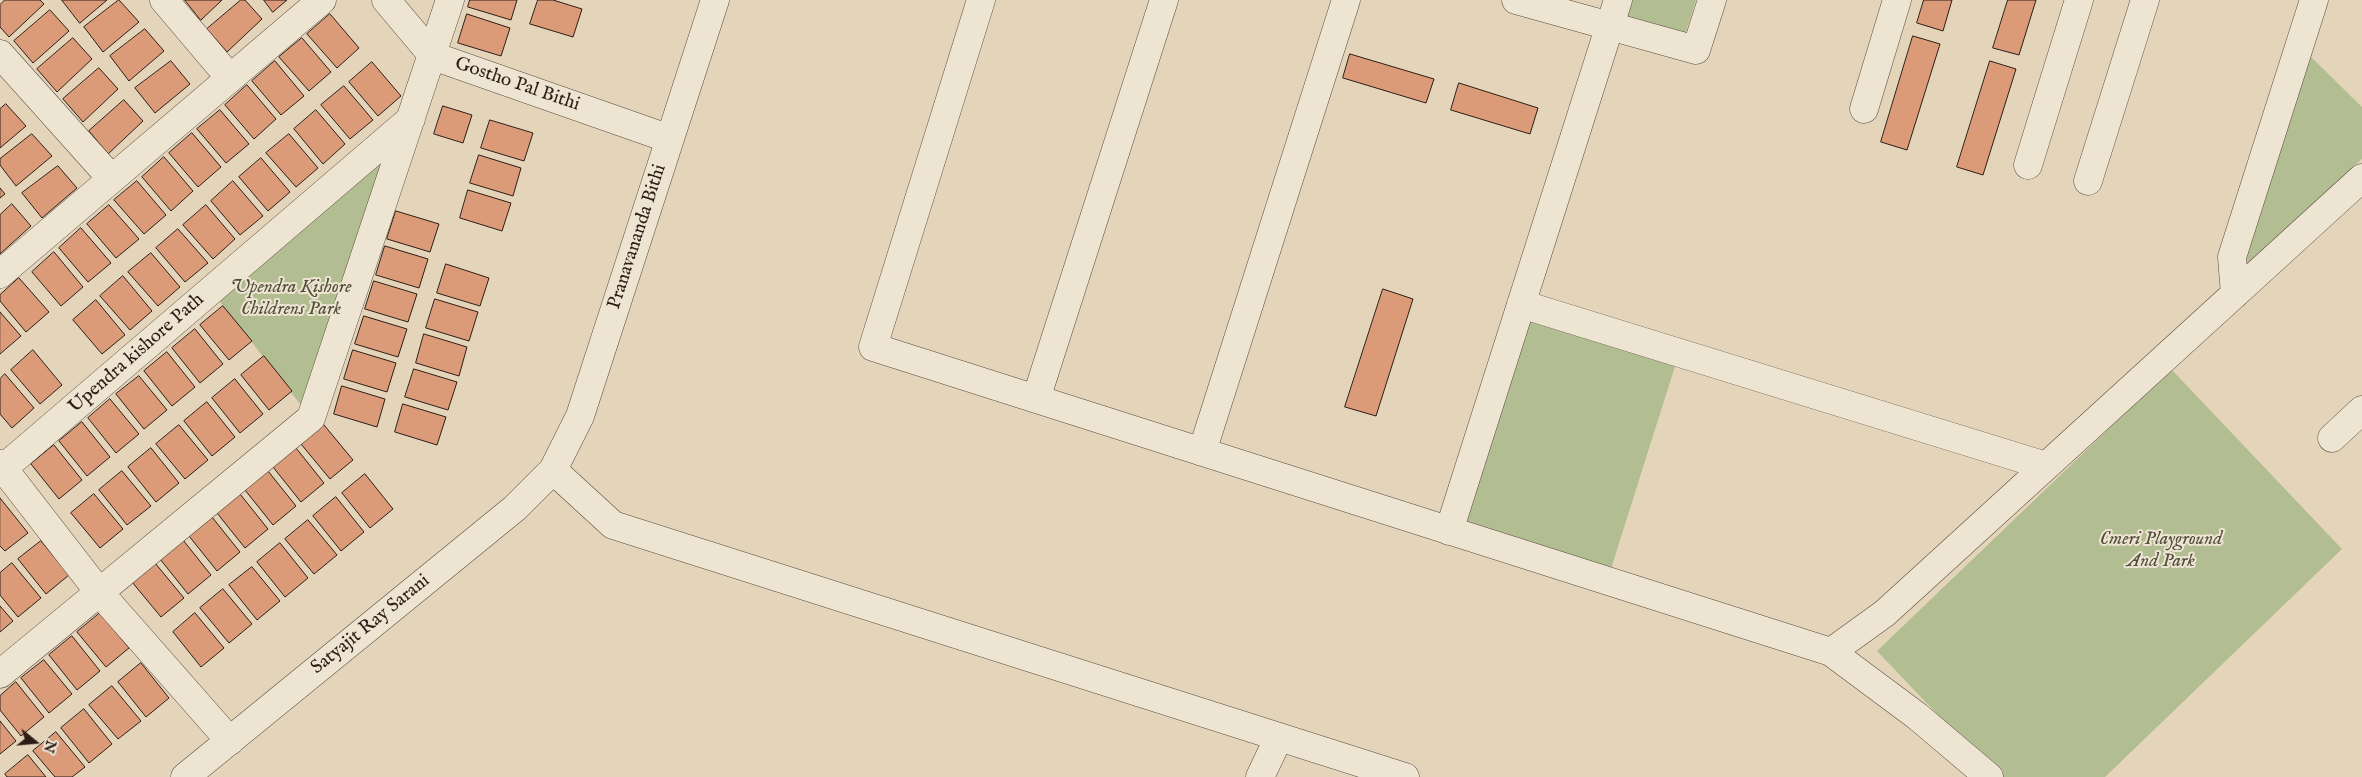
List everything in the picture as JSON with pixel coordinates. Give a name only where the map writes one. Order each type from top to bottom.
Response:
[{"type":"street","points":[[164,0],[230,78]]},
{"type":"street","points":[[0,274],[322,0]]},
{"type":"street","name":"Gostho Pal Bithi","points":[[386,0],[433,56],[670,139]]},
{"type":"street","points":[[0,674],[311,418],[433,56],[450,0]]},
{"type":"street","name":"Pranavananda Bithi","points":[[553,470],[580,416],[715,0]]},
{"type":"street","points":[[981,0],[873,347],[1831,652],[1917,716],[1989,777]]},
{"type":"street","points":[[1036,399],[1164,0]]},
{"type":"street","points":[[1202,452],[1346,0]]},
{"type":"street","points":[[1516,0],[1696,50],[1712,0]]},
{"type":"street","points":[[1449,530],[1618,0]]},
{"type":"street","points":[[1864,109],[1897,0]]},
{"type":"street","points":[[2028,165],[2079,0]]},
{"type":"street","points":[[2088,181],[2144,0]]},
{"type":"street","points":[[2235,294],[2232,257],[2314,0]]},
{"type":"street","points":[[0,54],[112,178]]},
{"type":"street","name":"Upendra kishore Path","points":[[1,468],[411,119]]},
{"type":"street","points":[[1831,652],[1885,613],[2362,178]]},
{"type":"street","points":[[1521,304],[2046,466]]},
{"type":"street","points":[[2332,438],[2362,410]]},
{"type":"street","points":[[1,468],[99,592],[230,741]]},
{"type":"street","points":[[553,470],[613,525],[1393,775]]},
{"type":"street","name":"Satyajit Ray Sarani","points":[[185,777],[515,508],[553,470]]},
{"type":"street","points":[[1260,777],[1279,737]]},
{"type":"green space","points":[[1630,0],[1696,0],[1684,38],[1624,20]]},
{"type":"green space","points":[[2310,56],[2362,107],[2362,159],[2241,269]]},
{"type":"green space","name":"Upendra Kishore Childrens Park","points":[[399,138],[311,418],[211,290]]},
{"type":"green space","points":[[1521,304],[1677,360],[1609,575],[1449,531]]},
{"type":"green space","name":"Cmeri Playground And Park","points":[[2171,369],[2342,549],[2105,777],[1997,777],[1877,651]]},
{"type":"building","points":[[5,0],[40,0],[44,4],[9,37],[0,27],[0,5]]},
{"type":"building","points":[[62,0],[107,0],[80,23]]},
{"type":"building","points":[[119,0],[139,22],[103,52],[84,27]]},
{"type":"building","points":[[185,0],[222,0],[201,20]]},
{"type":"building","points":[[241,0],[245,0],[262,19],[227,52],[207,29]]},
{"type":"building","points":[[264,0],[287,0],[273,12]]},
{"type":"building","points":[[470,0],[517,0],[511,20],[468,7]]},
{"type":"building","points":[[538,0],[553,0],[582,9],[573,37],[530,24]]},
{"type":"building","points":[[1924,0],[1952,0],[1943,31],[1917,23]]},
{"type":"building","points":[[2008,0],[2036,0],[2019,55],[1993,48]]},
{"type":"building","points":[[50,10],[69,31],[33,63],[14,41]]},
{"type":"building","points":[[330,14],[359,48],[337,68],[307,34]]},
{"type":"building","points":[[467,14],[510,28],[501,56],[458,43]]},
{"type":"building","points":[[145,29],[164,51],[129,81],[110,56]]},
{"type":"building","points":[[1913,36],[1940,44],[1907,150],[1881,142]]},
{"type":"building","points":[[73,38],[92,59],[57,92],[37,69]]},
{"type":"building","points":[[302,38],[331,72],[309,91],[279,57]]},
{"type":"building","points":[[1350,54],[1434,79],[1426,103],[1343,78]]},
{"type":"building","points":[[171,61],[190,84],[155,113],[135,88]]},
{"type":"building","points":[[275,61],[304,96],[281,115],[252,81]]},
{"type":"building","points":[[1990,61],[2016,69],[1983,175],[1957,167]]},
{"type":"building","points":[[372,62],[401,96],[378,116],[349,82]]},
{"type":"building","points":[[99,68],[118,89],[83,122],[63,99]]},
{"type":"building","points":[[1459,83],[1538,108],[1530,134],[1451,110]]},
{"type":"building","points":[[247,85],[276,119],[254,139],[225,105]]},
{"type":"building","points":[[344,86],[373,120],[350,139],[321,105]]},
{"type":"building","points":[[124,100],[143,121],[108,154],[89,131]]},
{"type":"building","points":[[6,104],[26,126],[0,148],[0,109]]},
{"type":"building","points":[[443,106],[472,115],[463,143],[434,134]]},
{"type":"building","points":[[220,110],[249,144],[226,163],[197,129]]},
{"type":"building","points":[[316,110],[345,144],[323,164],[294,129]]},
{"type":"building","points":[[490,120],[533,133],[524,161],[481,148]]},
{"type":"building","points":[[192,133],[221,167],[198,187],[169,153]]},
{"type":"building","points":[[32,134],[52,156],[16,186],[0,165],[0,159]]},
{"type":"building","points":[[289,134],[318,168],[296,187],[266,153]]},
{"type":"building","points":[[479,155],[521,168],[513,196],[470,183]]},
{"type":"building","points":[[164,157],[193,191],[171,211],[142,177]]},
{"type":"building","points":[[261,158],[290,192],[268,211],[239,177]]},
{"type":"building","points":[[58,166],[77,188],[42,218],[22,193]]},
{"type":"building","points":[[137,181],[166,215],[144,234],[114,200]]},
{"type":"building","points":[[233,181],[263,216],[240,235],[211,201]]},
{"type":"building","points":[[0,188],[5,194],[0,198]]},
{"type":"building","points":[[468,190],[511,203],[502,231],[460,218]]},
{"type":"building","points":[[12,204],[31,226],[0,254],[0,215]]},
{"type":"building","points":[[109,205],[139,239],[116,258],[87,224]]},
{"type":"building","points":[[206,205],[235,239],[213,259],[183,225]]},
{"type":"building","points":[[396,211],[439,224],[430,252],[387,239]]},
{"type":"building","points":[[81,228],[111,263],[88,282],[59,248]]},
{"type":"building","points":[[178,229],[208,263],[185,282],[156,248]]},
{"type":"building","points":[[385,246],[428,259],[419,288],[376,275]]},
{"type":"building","points":[[54,252],[83,287],[61,306],[32,272]]},
{"type":"building","points":[[151,253],[180,287],[158,306],[128,272]]},
{"type":"building","points":[[446,264],[489,278],[480,306],[437,293]]},
{"type":"building","points":[[123,276],[152,311],[130,330],[100,296]]},
{"type":"building","points":[[19,278],[49,312],[26,332],[0,301],[0,295]]},
{"type":"building","points":[[374,281],[417,294],[408,322],[365,309]]},
{"type":"building","points":[[1383,289],[1413,299],[1376,416],[1345,407]]},
{"type":"building","points":[[435,299],[478,312],[469,341],[426,328]]},
{"type":"building","points":[[96,300],[125,335],[102,354],[73,320]]},
{"type":"building","points":[[223,306],[252,341],[229,360],[200,325]]},
{"type":"building","points":[[0,312],[21,336],[0,354]]},
{"type":"building","points":[[364,316],[407,329],[398,357],[355,344]]},
{"type":"building","points":[[195,329],[223,364],[200,383],[172,348]]},
{"type":"building","points":[[424,334],[467,347],[459,376],[416,363]]},
{"type":"building","points":[[33,350],[62,385],[40,404],[11,370]]},
{"type":"building","points":[[353,350],[396,363],[387,392],[344,379]]},
{"type":"building","points":[[167,352],[195,387],[172,406],[144,371]]},
{"type":"building","points":[[264,356],[292,391],[269,410],[241,375]]},
{"type":"building","points":[[414,369],[457,382],[448,410],[405,397]]},
{"type":"building","points":[[5,374],[34,408],[12,428],[0,414],[0,379]]},
{"type":"building","points":[[139,376],[167,410],[144,429],[116,394]]},
{"type":"building","points":[[235,379],[263,414],[240,433],[212,398]]},
{"type":"building","points":[[342,386],[385,399],[377,427],[334,414]]},
{"type":"building","points":[[110,399],[139,434],[116,453],[88,418]]},
{"type":"building","points":[[207,402],[235,437],[212,456],[184,421]]},
{"type":"building","points":[[403,404],[446,417],[437,445],[395,432]]},
{"type":"building","points":[[82,422],[110,457],[87,476],[59,441]]},
{"type":"building","points":[[179,425],[208,460],[185,479],[156,444]]},
{"type":"building","points":[[324,425],[353,460],[330,479],[301,444]]},
{"type":"building","points":[[54,445],[82,480],[59,499],[31,464]]},
{"type":"building","points":[[151,448],[179,483],[156,502],[128,467]]},
{"type":"building","points":[[296,448],[324,483],[301,502],[273,467]]},
{"type":"building","points":[[122,471],[151,506],[127,525],[99,490]]},
{"type":"building","points":[[268,471],[296,506],[273,525],[245,490]]},
{"type":"building","points":[[365,474],[393,509],[370,528],[342,493]]},
{"type":"building","points":[[94,494],[123,529],[100,548],[71,513]]},
{"type":"building","points":[[240,494],[268,529],[245,548],[217,513]]},
{"type":"building","points":[[336,497],[364,532],[341,551],[313,516]]},
{"type":"building","points":[[0,498],[28,533],[5,551],[0,546]]},
{"type":"building","points":[[212,517],[240,552],[217,571],[189,536]]},
{"type":"building","points":[[308,520],[337,555],[314,574],[285,539]]},
{"type":"building","points":[[183,540],[211,575],[188,594],[160,559]]},
{"type":"building","points":[[41,541],[69,575],[46,594],[18,559]]},
{"type":"building","points":[[280,543],[308,578],[285,597],[257,562]]},
{"type":"building","points":[[12,563],[41,598],[18,617],[0,595],[0,573]]},
{"type":"building","points":[[155,563],[184,598],[161,617],[132,582]]},
{"type":"building","points":[[252,567],[280,601],[257,620],[229,585]]},
{"type":"building","points":[[223,589],[252,624],[229,643],[200,608]]},
{"type":"building","points":[[0,606],[13,621],[0,632]]},
{"type":"building","points":[[100,613],[129,648],[106,667],[77,632]]},
{"type":"building","points":[[195,613],[224,648],[201,667],[173,632]]},
{"type":"building","points":[[72,636],[100,671],[77,690],[49,655]]},
{"type":"building","points":[[44,660],[72,694],[49,713],[21,678]]},
{"type":"building","points":[[141,663],[169,698],[146,717],[118,682]]},
{"type":"building","points":[[16,682],[44,717],[21,736],[0,710],[0,696]]},
{"type":"building","points":[[112,686],[141,721],[118,739],[89,705]]},
{"type":"building","points":[[84,709],[112,744],[89,763],[61,728]]},
{"type":"building","points":[[0,721],[16,741],[0,754]]},
{"type":"building","points":[[56,732],[85,767],[72,777],[55,777],[33,751]]},
{"type":"building","points":[[28,755],[46,777],[7,777],[5,774]]}]
